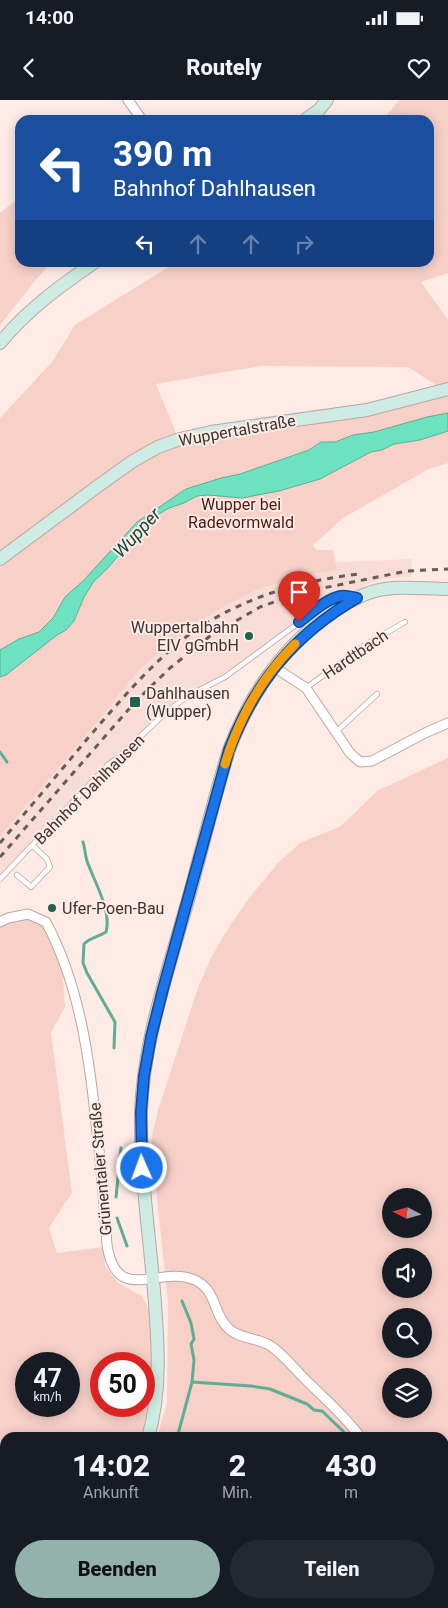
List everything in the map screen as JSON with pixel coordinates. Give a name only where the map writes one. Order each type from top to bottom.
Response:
[{"type":"main road","points":[[311,115],[323,105]]},
{"type":"main road","points":[[0,343],[35,306],[88,267]]},
{"type":"main road","name":"Wuppertalstraße","points":[[0,559],[98,486],[158,447],[180,439],[212,432],[367,410],[448,390]]},
{"type":"main road","points":[[149,1432],[155,1405],[158,1369],[153,1278],[145,1206],[141,1132],[143,1092],[151,1037],[163,989],[229,750],[248,706],[274,666],[318,623],[357,598],[376,590],[389,588],[448,590]]},
{"type":"street","points":[[128,100],[138,115]]},
{"type":"street","name":"Hardtbach","points":[[274,666],[306,688],[354,758],[360,762],[379,758],[448,723]]},
{"type":"street","name":"Grünentaler Straße","points":[[0,922],[8,918],[28,914],[46,922],[55,938],[80,1014],[91,1073],[109,1255],[114,1268],[121,1276],[131,1279],[153,1278]]},
{"type":"street","points":[[153,1278],[185,1276],[202,1284],[212,1295],[218,1313],[228,1329],[268,1344],[281,1354],[317,1392],[341,1413],[356,1432]]},
{"type":"lane","name":"Bahnhof Dahlhausen","points":[[0,879],[109,764],[119,757],[163,715],[186,697],[226,677],[327,602],[342,596],[357,598]]},
{"type":"lane","name":"Hardtbach","points":[[306,688],[362,647],[405,622]]},
{"type":"lane","points":[[336,732],[377,694]]},
{"type":"lane","points":[[17,875],[31,887],[50,867],[47,859],[33,846]]},
{"type":"shaded area","points":[[412,559],[411,577],[383,579],[365,585],[357,598],[342,595],[327,602],[225,677],[186,697],[109,764],[0,879],[0,812],[184,616],[316,563]]},
{"type":"green space","points":[[399,100],[448,100],[448,273],[421,282],[448,320],[448,386],[441,388],[408,367],[261,366],[156,384],[177,435],[0,556],[0,418],[52,362],[75,325],[169,267],[434,267],[434,115],[387,115]]},
{"type":"green space","points":[[15,201],[15,267],[47,267],[0,325],[0,213]]},
{"type":"green space","name":"Wupper bei Radevormwald","points":[[448,393],[448,463],[429,469],[343,518],[312,546],[317,550],[333,550],[337,570],[295,577],[256,590],[219,609],[164,648],[136,673],[88,733],[0,836],[0,561],[104,483],[180,442],[355,417],[393,410]]},
{"type":"green space","points":[[448,758],[448,1432],[158,1432],[167,1403],[168,1302],[151,1142],[158,1110],[198,988],[211,958],[250,897],[278,863],[300,843],[341,826],[377,791]]},
{"type":"green space","points":[[27,916],[46,923],[62,965],[65,1007],[51,1033],[72,1193],[49,1228],[57,1253],[104,1247],[105,1266],[118,1283],[142,1296],[151,1313],[152,1352],[90,1352],[90,1417],[146,1417],[142,1432],[0,1432],[0,923]]},
{"type":"water","name":"Wupper","points":[[448,413],[448,431],[420,440],[394,444],[382,450],[371,452],[320,479],[279,491],[242,498],[197,496],[169,508],[159,514],[151,525],[131,541],[94,581],[84,597],[74,621],[66,630],[6,675],[0,677],[0,650],[19,639],[39,632],[53,618],[65,597],[84,580],[137,522],[186,489],[240,474],[309,450],[321,442],[335,442],[353,435],[374,432]]},
{"type":"waterway","name":"Hardtbach","points":[[0,752],[7,762]]},
{"type":"waterway","name":"Hardtbach","points":[[83,842],[87,861],[107,915],[106,932],[84,944],[83,963],[115,1022],[114,1048]]},
{"type":"waterway","name":"Hardtbach","points":[[116,1197],[121,1148]]},
{"type":"waterway","name":"Hardtbach","points":[[117,1218],[127,1246]]},
{"type":"waterway","name":"Hardtbach","points":[[179,1432],[192,1382],[194,1360],[191,1344],[194,1339],[191,1323],[182,1301]]},
{"type":"waterway","points":[[192,1382],[270,1389],[307,1404],[314,1410],[322,1411],[344,1432]]},
{"type":"railway","points":[[0,857],[135,702],[170,668],[210,636],[260,607],[299,593],[407,571],[448,569]]},
{"type":"railway","points":[[0,843],[123,698],[159,660],[186,637],[226,612],[247,602],[313,581],[359,574]]},
{"type":"slow traffic","points":[[225,764],[237,730],[253,698],[274,666],[295,644]]},
{"type":"place","name":"Wuppertalbahn EIV gGmbH","points":[[249,636]]},
{"type":"place","name":"Dahlhausen (Wupper)","points":[[135,702]]},
{"type":"place","name":"Ufer-Poen-Bau","points":[[52,908]]},
{"type":"route","points":[[142,1168],[141,1112],[144,1076],[151,1037],[229,750],[253,698],[274,666],[318,623],[357,598],[338,597],[327,602],[299,622]]}]
